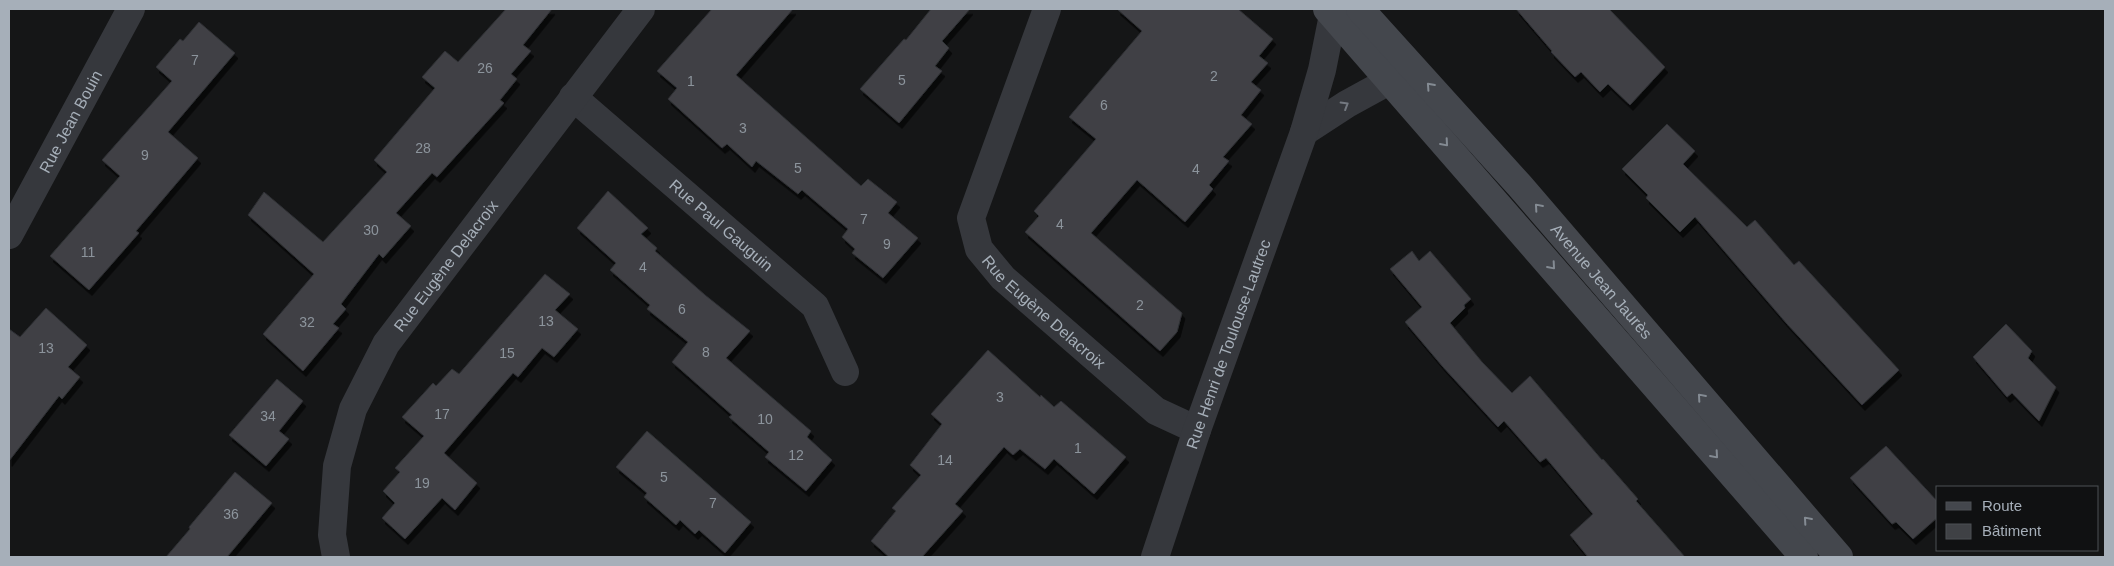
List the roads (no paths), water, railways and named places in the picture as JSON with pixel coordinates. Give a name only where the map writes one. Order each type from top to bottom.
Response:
[{"type":"main road","name":"Avenue Jean Jaurès","points":[[1360,9],[1520,186],[1839,557]]},
{"type":"main road","name":"Avenue Jean Jaurès","points":[[1330,12],[1804,557]]},
{"type":"street","name":"Rue Jean Bouin","points":[[9,235],[131,9]]},
{"type":"street","name":"Rue Eugène Delacroix","points":[[336,557],[332,536],[337,466],[353,408],[386,344],[641,9]]},
{"type":"street","name":"Rue Eugène Delacroix","points":[[1047,9],[972,218],[979,249],[1003,278],[1156,411],[1197,430]]},
{"type":"street","name":"Rue Henri de Toulouse-Lautrec","points":[[1155,557],[1197,430],[1304,132],[1322,70],[1330,12]]},
{"type":"street","points":[[1304,132],[1347,104],[1389,82],[1378,29],[1330,12]]},
{"type":"street","name":"Rue Paul Gauguin","points":[[573,98],[815,306],[845,372]]}]
